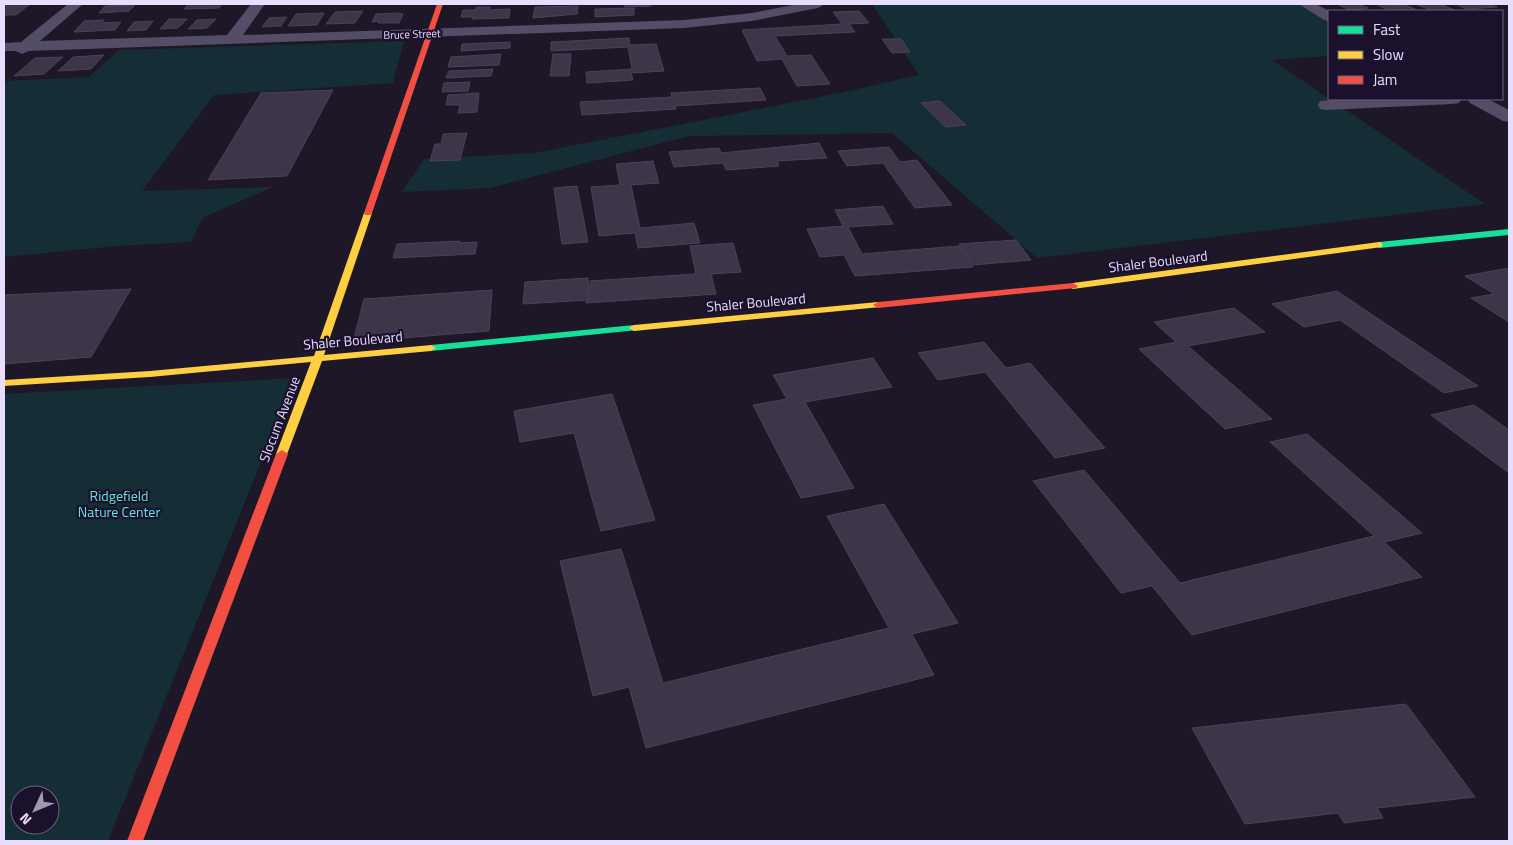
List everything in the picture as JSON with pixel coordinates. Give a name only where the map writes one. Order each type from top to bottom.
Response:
[{"type":"street","points":[[4,60],[27,46],[76,4]]},
{"type":"street","points":[[231,40],[258,4]]},
{"type":"street","name":"Slocum Avenue","points":[[135,841],[318,358],[440,4]]},
{"type":"street","name":"Bruce Street","points":[[4,47],[430,33],[718,21],[783,12],[818,4]]},
{"type":"street","points":[[1306,4],[1328,16]]},
{"type":"street","points":[[1326,105],[1432,100]]},
{"type":"street","points":[[1478,100],[1509,117]]},
{"type":"street","name":"Shaler Boulevard","points":[[4,383],[150,374],[978,296],[1240,265],[1388,244],[1509,232]]},
{"type":"green space","points":[[872,4],[1308,4],[1328,14],[1328,56],[1272,60],[1328,98],[1328,100],[1331,100],[1485,204],[1037,258],[892,133],[689,136],[490,188],[402,192],[424,159],[535,153],[840,93],[919,75]]},
{"type":"green space","points":[[404,41],[393,83],[214,95],[142,191],[273,187],[202,218],[191,242],[117,246],[4,257],[4,81],[89,77],[119,50]]},
{"type":"green space","name":"Ridgefield Nature Center","points":[[295,378],[108,841],[4,841],[4,394]]},
{"type":"building","points":[[4,4],[30,4],[16,15],[4,15]]},
{"type":"building","points":[[189,4],[222,4],[219,8],[184,9]]},
{"type":"building","points":[[624,4],[651,4],[651,6],[625,7]]},
{"type":"building","points":[[1337,4],[1358,4],[1368,8],[1349,10]]},
{"type":"building","points":[[1376,4],[1408,6],[1417,10],[1388,10]]},
{"type":"building","points":[[1415,4],[1440,4],[1455,10],[1430,10]]},
{"type":"building","points":[[1456,4],[1489,4],[1497,7],[1466,9]]},
{"type":"building","points":[[135,5],[129,11],[99,13],[105,6]]},
{"type":"building","points":[[578,6],[577,14],[533,18],[535,7]]},
{"type":"building","points":[[476,7],[490,7],[489,10],[510,9],[509,18],[472,19],[473,17],[461,17],[463,10],[476,10]]},
{"type":"building","points":[[634,8],[634,15],[595,17],[595,9]]},
{"type":"building","points":[[363,11],[355,23],[326,24],[335,12]]},
{"type":"building","points":[[859,11],[869,23],[849,24],[855,32],[775,36],[787,56],[811,55],[830,84],[797,86],[782,59],[757,61],[742,30],[842,24],[833,12]]},
{"type":"building","points":[[324,13],[317,25],[288,26],[296,14]]},
{"type":"building","points":[[376,14],[403,14],[399,23],[372,22]]},
{"type":"building","points":[[287,17],[281,26],[262,27],[269,18]]},
{"type":"building","points":[[169,19],[187,19],[178,28],[160,29]]},
{"type":"building","points":[[216,19],[207,28],[188,29],[197,20]]},
{"type":"building","points":[[104,20],[101,23],[121,22],[115,30],[74,32],[84,21]]},
{"type":"building","points":[[153,21],[146,30],[127,31],[134,22]]},
{"type":"building","points":[[629,38],[630,45],[656,44],[664,71],[631,73],[633,80],[587,83],[586,72],[632,69],[628,47],[551,51],[551,42]]},
{"type":"building","points":[[882,39],[901,39],[910,52],[892,53]]},
{"type":"building","points":[[510,42],[510,48],[461,51],[462,44]]},
{"type":"building","points":[[501,54],[499,65],[448,67],[451,57]]},
{"type":"building","points":[[553,54],[571,54],[569,76],[550,76]]},
{"type":"building","points":[[104,55],[91,69],[58,71],[73,57]]},
{"type":"building","points":[[63,57],[44,74],[14,76],[35,58]]},
{"type":"building","points":[[493,69],[491,76],[446,78],[449,71]]},
{"type":"building","points":[[470,82],[468,91],[442,92],[444,83]]},
{"type":"building","points":[[760,88],[766,100],[675,106],[676,109],[582,115],[580,102],[672,97],[671,93]]},
{"type":"building","points":[[333,90],[287,176],[208,180],[261,93]]},
{"type":"building","points":[[479,93],[477,112],[458,113],[460,105],[446,105],[448,95]]},
{"type":"building","points":[[940,101],[966,125],[946,127],[921,103]]},
{"type":"building","points":[[467,133],[460,160],[430,161],[435,144],[441,144],[443,134]]},
{"type":"building","points":[[819,143],[827,158],[777,161],[779,166],[726,170],[723,163],[674,167],[669,152],[719,148],[721,153]]},
{"type":"building","points":[[889,147],[900,162],[917,160],[952,205],[915,208],[883,163],[847,166],[838,151]]},
{"type":"building","points":[[653,161],[659,183],[631,185],[640,228],[694,223],[700,243],[638,248],[635,233],[599,236],[591,187],[620,185],[616,164]]},
{"type":"building","points":[[577,186],[588,242],[562,244],[554,188]]},
{"type":"building","points":[[883,206],[893,224],[848,227],[862,254],[959,246],[973,267],[855,276],[844,255],[820,257],[807,229],[843,226],[835,210]]},
{"type":"building","points":[[1016,240],[1031,260],[973,265],[959,244]]},
{"type":"building","points":[[460,241],[460,243],[477,242],[475,254],[393,258],[397,244]]},
{"type":"building","points":[[733,243],[741,272],[711,274],[716,294],[586,303],[586,301],[590,300],[590,281],[696,274],[690,246]]},
{"type":"building","points":[[1509,268],[1509,322],[1471,298],[1494,294],[1465,276]]},
{"type":"building","points":[[588,278],[589,300],[523,304],[525,282]]},
{"type":"building","points":[[131,289],[91,357],[4,364],[4,295]]},
{"type":"building","points":[[492,290],[489,331],[353,342],[364,299]]},
{"type":"building","points":[[1337,291],[1478,386],[1444,393],[1340,320],[1304,327],[1272,304]]},
{"type":"building","points":[[1234,308],[1265,332],[1188,346],[1272,419],[1225,429],[1139,349],[1176,342],[1154,322]]},
{"type":"building","points":[[984,342],[1006,368],[1030,363],[1105,448],[1055,458],[985,372],[938,380],[918,353]]},
{"type":"building","points":[[873,358],[892,387],[805,402],[854,488],[801,498],[753,405],[787,399],[773,375]]},
{"type":"building","points":[[612,394],[655,520],[601,531],[574,433],[520,442],[514,411]]},
{"type":"building","points":[[1474,405],[1509,430],[1509,473],[1431,415]]},
{"type":"building","points":[[1307,434],[1422,533],[1384,542],[1422,577],[1192,635],[1152,586],[1121,593],[1033,481],[1084,470],[1180,583],[1374,536],[1270,442]]},
{"type":"building","points":[[884,504],[958,623],[912,634],[934,675],[646,748],[629,687],[593,696],[560,561],[621,549],[663,683],[889,628],[827,516]]},
{"type":"building","points":[[1406,704],[1475,797],[1377,808],[1383,818],[1344,823],[1338,813],[1245,824],[1192,728]]},
{"type":"traffic: fast","points":[[1379,245],[1509,232]]},
{"type":"traffic: fast","points":[[431,348],[634,328]]},
{"type":"traffic: slow","points":[[282,454],[318,358],[368,213]]},
{"type":"traffic: slow","points":[[1073,286],[1379,245]]},
{"type":"traffic: slow","points":[[634,328],[878,305]]},
{"type":"traffic: slow","points":[[4,383],[150,374],[431,348]]},
{"type":"traffic: jam","points":[[368,213],[440,4]]},
{"type":"traffic: jam","points":[[878,305],[1073,286]]},
{"type":"traffic: jam","points":[[135,841],[282,454]]}]
